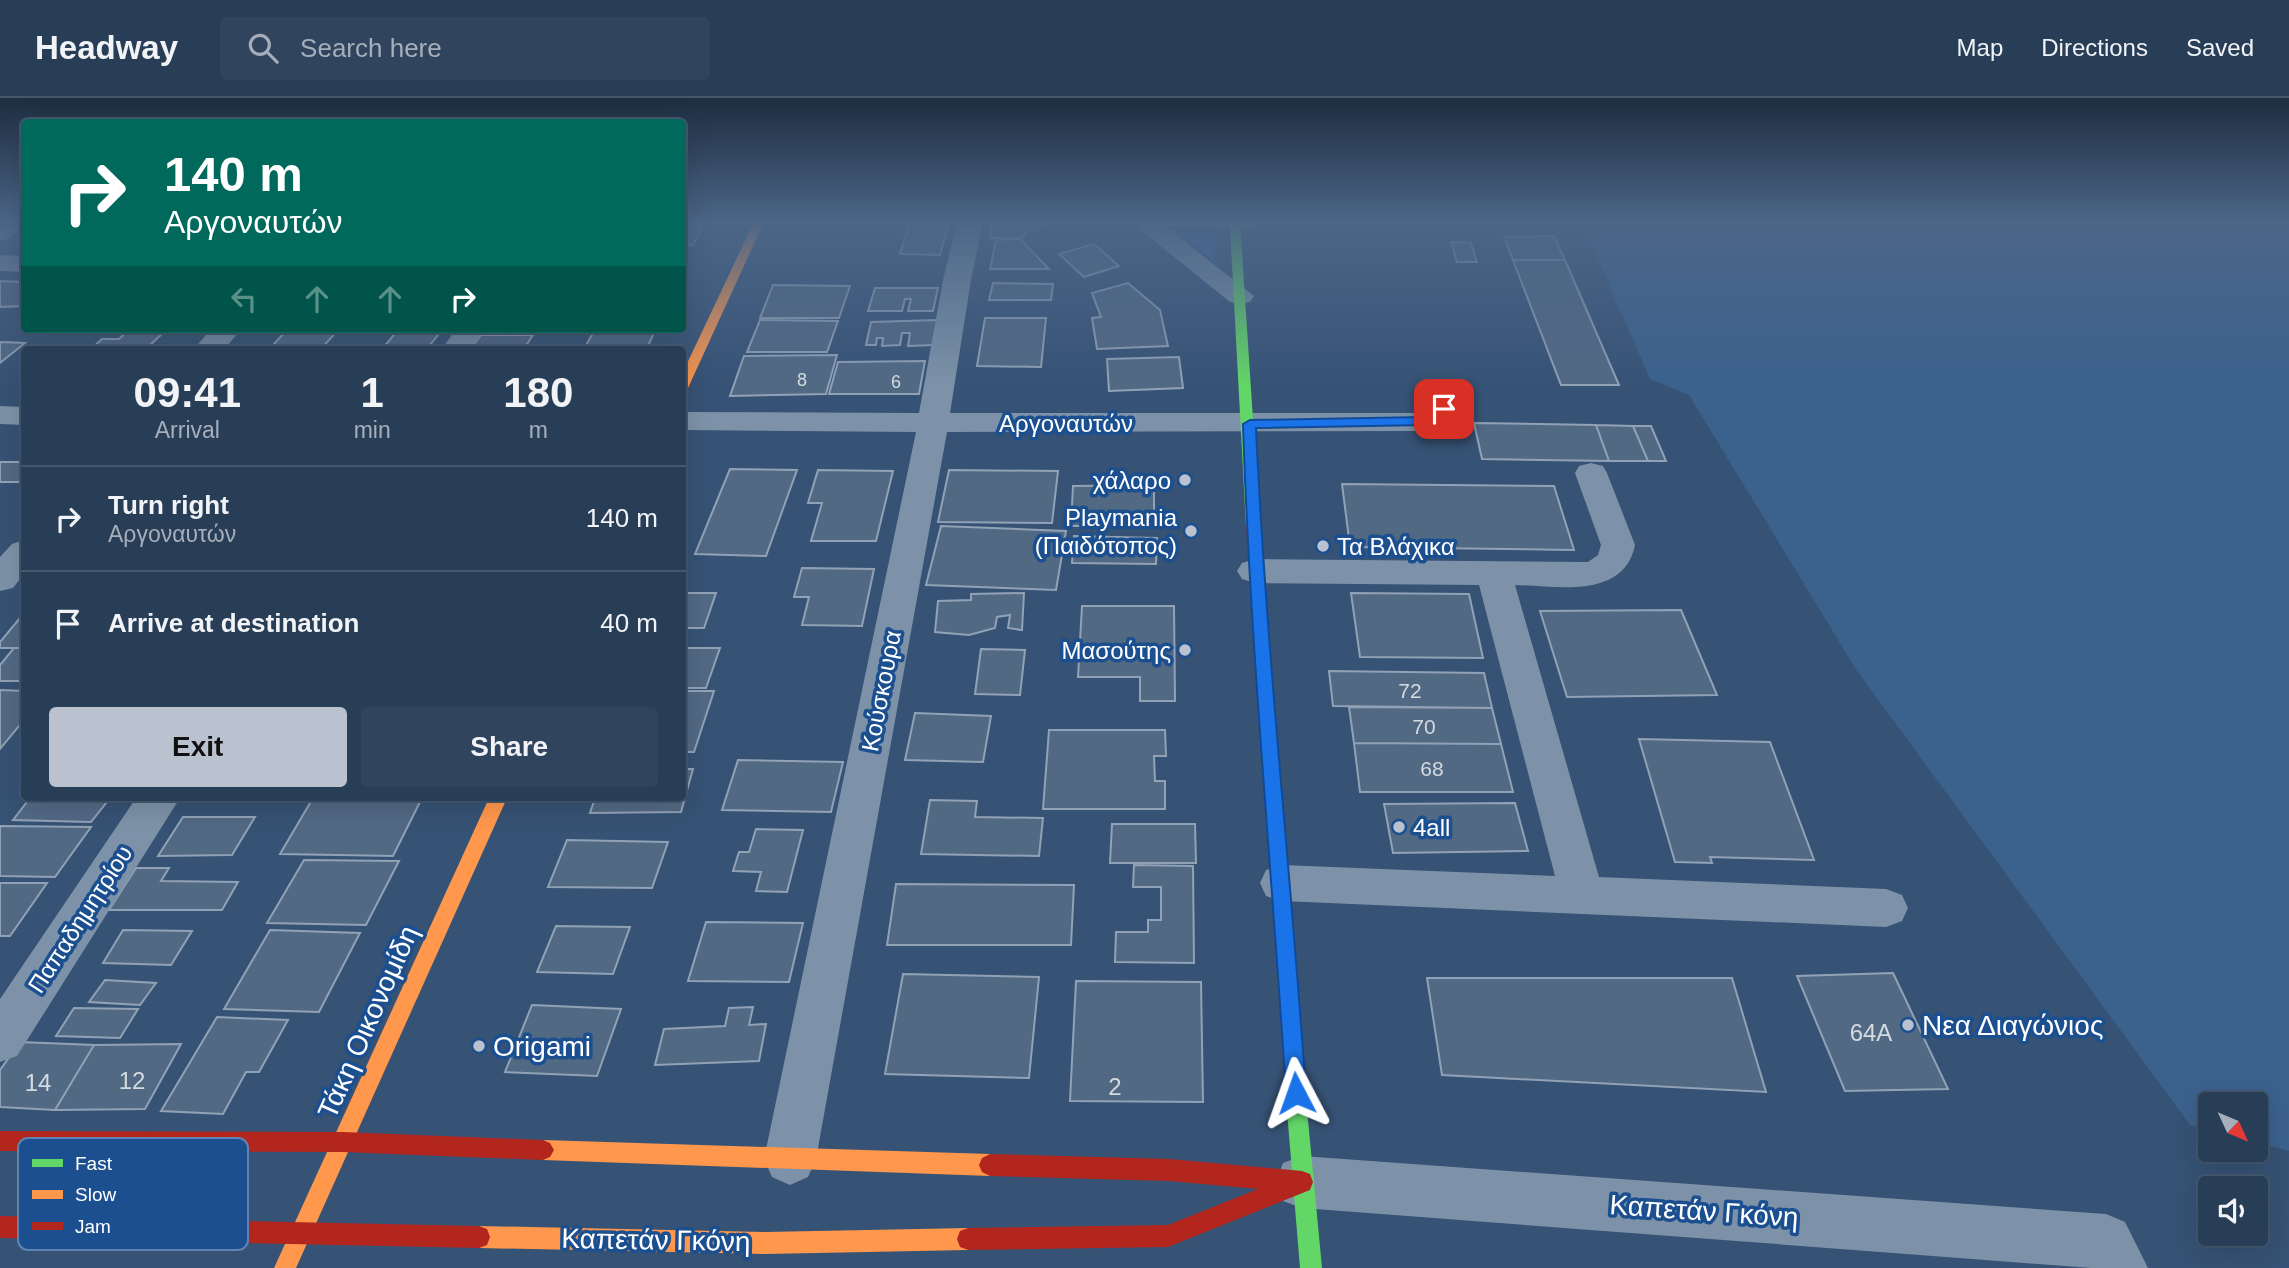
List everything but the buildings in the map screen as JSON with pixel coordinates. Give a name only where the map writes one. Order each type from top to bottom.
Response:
[{"type":"main road","points":[[686,379],[734,277]]},
{"type":"main road","points":[[1239,277],[1250,424],[1255,571],[1311,1268]]},
{"type":"main road","name":"Τάκη Οικονομίδη","points":[[285,1268],[497,801]]},
{"type":"main road","name":"Καπετάν Γκόνη","points":[[0,1140],[18,1140]]},
{"type":"main road","name":"Καπετάν Γκόνη","points":[[248,1141],[343,1142],[1169,1170],[1302,1182]]},
{"type":"main road","name":"Καπετάν Γκόνη","points":[[248,1231],[762,1255],[1168,1236],[1302,1182]]},
{"type":"main road","name":"Καπετάν Γκόνη","points":[[0,1227],[18,1227]]},
{"type":"street","name":"Κούσκουρα","points":[[790,1159],[933,423],[958,277]]},
{"type":"street","points":[[1215,277],[1240,296]]},
{"type":"street","points":[[212,346],[223,333]]},
{"type":"street","name":"Αργοναυτών","points":[[686,421],[1250,424],[1425,421],[1436,418],[1444,409]]},
{"type":"street","points":[[0,415],[21,415]]},
{"type":"street","points":[[1255,571],[1592,574],[1607,569],[1616,556],[1618,545],[1591,473]]},
{"type":"street","points":[[0,579],[21,555]]},
{"type":"street","points":[[1493,572],[1583,895]]},
{"type":"street","name":"Παπαδημητρίου","points":[[0,1040],[157,801]]},
{"type":"street","points":[[1282,883],[1886,908]]},
{"type":"street","name":"Καπετάν Γκόνη","points":[[1302,1182],[2114,1255]]},
{"type":"shaded area","points":[[1605,277],[2289,277],[2289,1151],[2268,1145],[2268,1092],[2198,1092],[2198,1127],[2190,1125],[1857,671],[1689,395],[1650,379]]},
{"type":"traffic: fast","points":[[1238,277],[1253,526]]},
{"type":"traffic: fast","points":[[1296,1099],[1311,1268]]},
{"type":"traffic: slow","points":[[686,379],[734,277]]},
{"type":"traffic: slow","points":[[285,1268],[497,801]]},
{"type":"traffic: slow","points":[[543,1150],[990,1165]]},
{"type":"traffic: slow","points":[[479,1237],[765,1243],[968,1239]]},
{"type":"traffic: jam","points":[[1253,526],[1296,1099]]},
{"type":"traffic: jam","points":[[0,1141],[18,1141]]},
{"type":"traffic: jam","points":[[248,1142],[343,1142],[543,1150]]},
{"type":"traffic: jam","points":[[990,1165],[1169,1170],[1296,1182]]},
{"type":"traffic: jam","points":[[968,1239],[1168,1236],[1302,1182]]},
{"type":"traffic: jam","points":[[0,1227],[18,1227]]},
{"type":"traffic: jam","points":[[248,1232],[479,1237]]},
{"type":"place","name":"χάλαρο","points":[[1185,480]]},
{"type":"place","name":"Playmania (Παιδότοπος)","points":[[1191,531]]},
{"type":"place","name":"Τα Βλάχικα","points":[[1323,546]]},
{"type":"place","name":"Μασούτης","points":[[1185,650]]},
{"type":"place","name":"4all","points":[[1399,827]]},
{"type":"place","name":"Νεα Διαγώνιος","points":[[1908,1025]]},
{"type":"place","name":"Origami","points":[[479,1046]]},
{"type":"route","points":[[1296,1093],[1282,883],[1255,571],[1250,424],[1425,421],[1436,418],[1444,409]]}]
